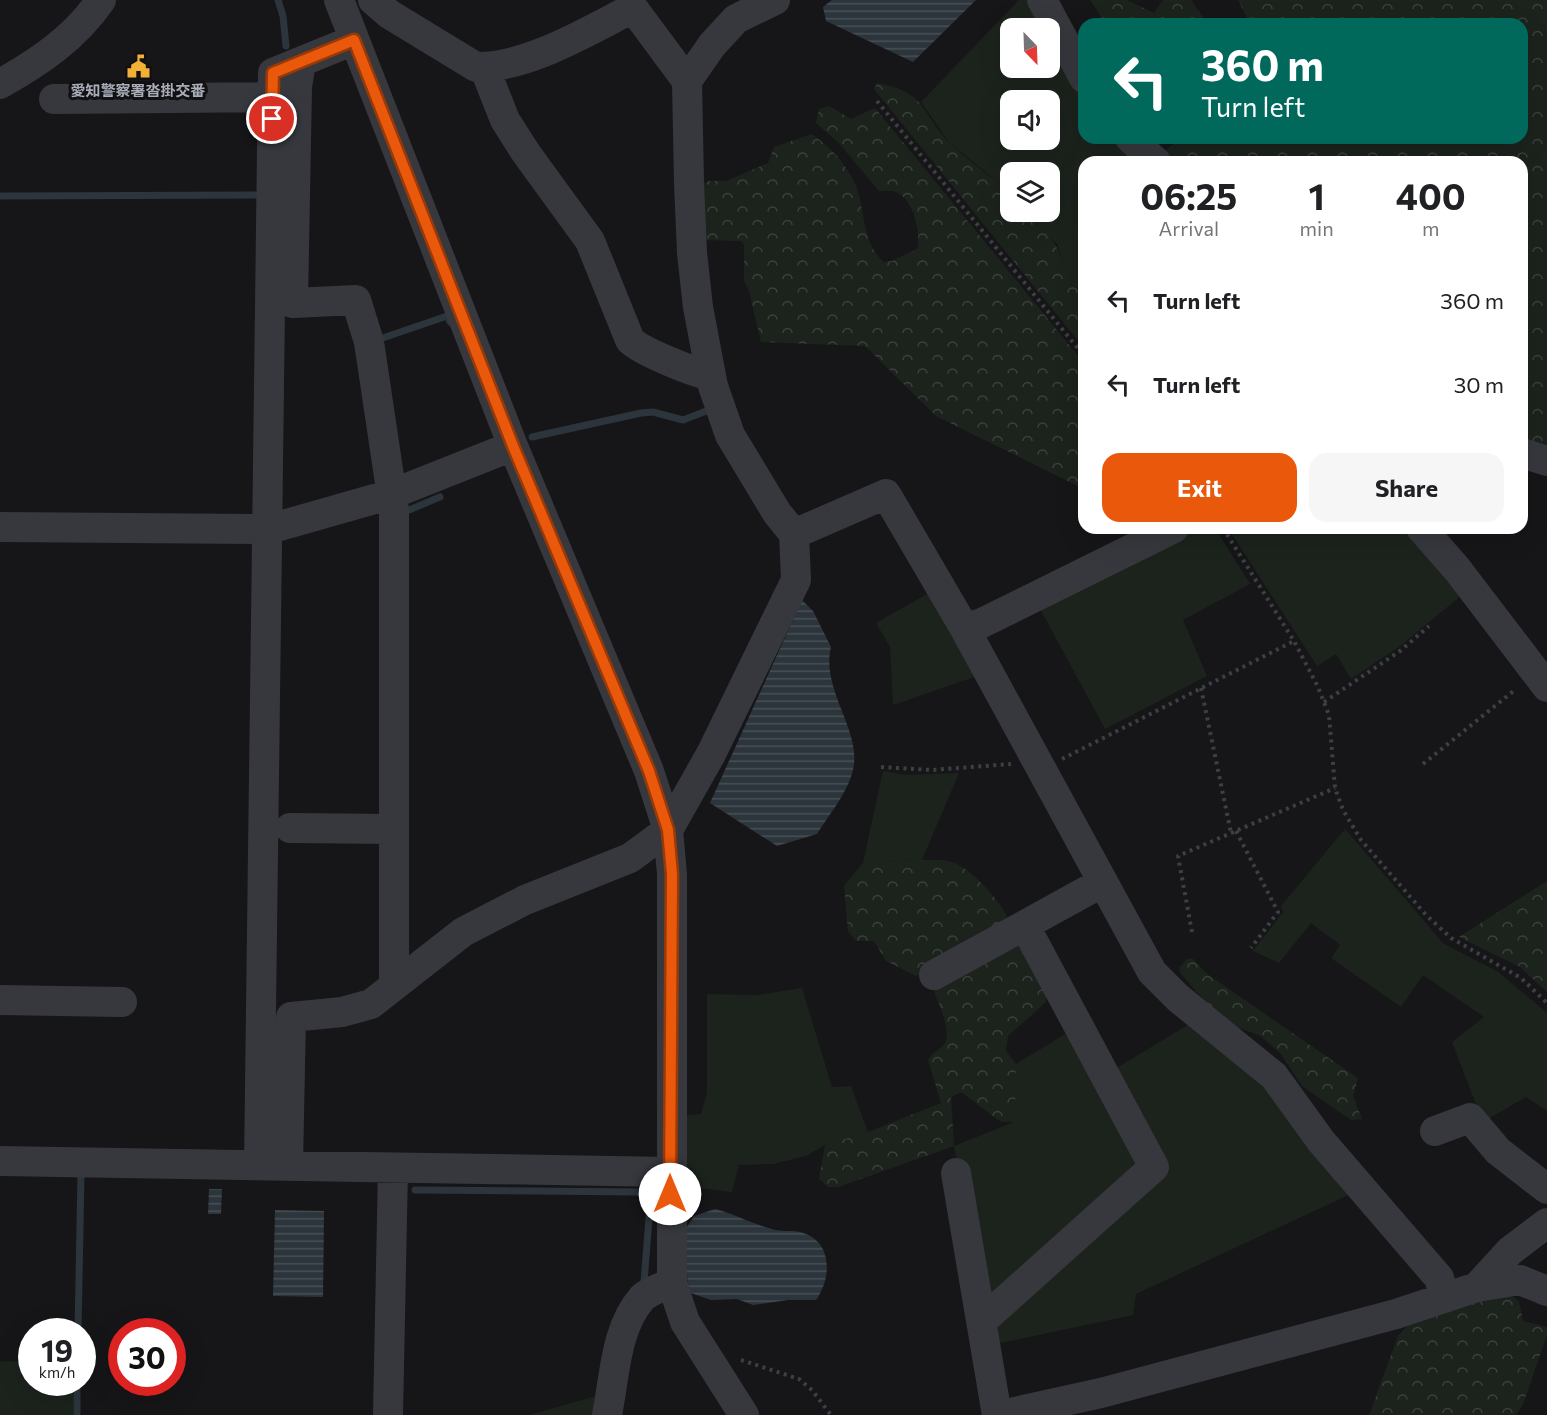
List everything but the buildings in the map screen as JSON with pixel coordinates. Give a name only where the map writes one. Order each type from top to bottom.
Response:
[{"type":"street","points":[[0,84],[49,54],[73,35],[101,0]]},
{"type":"street","points":[[339,0],[513,446],[649,771],[668,830],[672,874],[670,1172],[672,1283],[685,1322],[698,1346],[744,1415]]},
{"type":"street","points":[[274,1166],[291,1017],[342,1012],[371,1004],[463,932],[525,900],[630,858],[668,830],[711,754],[796,580],[794,534],[777,513],[730,435],[711,376],[692,254],[687,81],[632,4],[563,45],[492,67],[476,67],[389,14],[373,0]]},
{"type":"street","points":[[687,81],[712,45],[736,19],[774,0]]},
{"type":"street","points":[[1042,0],[1078,67]]},
{"type":"street","points":[[274,1166],[269,529],[273,73],[354,40]]},
{"type":"street","points":[[301,62],[297,87],[293,303],[356,300],[369,342],[392,494],[394,986]]},
{"type":"street","points":[[484,67],[505,120],[590,241],[630,340],[639,349],[666,357],[695,372],[711,376]]},
{"type":"street","points":[[54,99],[272,97]]},
{"type":"street","points":[[0,526],[269,529],[392,494],[513,446]]},
{"type":"street","points":[[1528,455],[1547,461]]},
{"type":"street","points":[[794,534],[886,494],[965,629],[1152,972],[1202,1018],[1274,1076],[1321,1141],[1439,1278],[1445,1298]]},
{"type":"street","points":[[965,629],[982,623],[1162,534]]},
{"type":"street","points":[[1426,534],[1457,568],[1542,679]]},
{"type":"street","points":[[290,828],[392,829]]},
{"type":"street","points":[[934,975],[1103,882]]},
{"type":"street","points":[[982,1321],[1154,1167],[1025,926]]},
{"type":"street","points":[[0,1000],[122,1002]]},
{"type":"street","points":[[1435,1131],[1470,1118],[1498,1151],[1547,1189]]},
{"type":"street","points":[[0,1161],[670,1172]]},
{"type":"street","points":[[388,1415],[393,1168]]},
{"type":"street","points":[[956,1173],[999,1415],[1113,1390],[1385,1317],[1477,1287],[1520,1280],[1547,1291]]},
{"type":"street","points":[[1477,1287],[1510,1251],[1547,1223]]},
{"type":"street","points":[[608,1415],[626,1322],[644,1296],[672,1283]]},
{"type":"path","points":[[877,101],[1078,349]]},
{"type":"path","points":[[1227,534],[1294,640],[1324,702],[1329,715],[1335,788],[1343,810],[1361,840],[1426,915],[1451,938],[1521,978],[1547,1004]]},
{"type":"path","points":[[1324,702],[1400,651],[1429,626]]},
{"type":"path","points":[[880,767],[932,770],[1038,763],[1201,688],[1294,640]]},
{"type":"path","points":[[1423,764],[1542,679]]},
{"type":"path","points":[[1201,688],[1233,832],[1278,912],[1251,948]]},
{"type":"path","points":[[1192,932],[1178,856],[1335,788]]},
{"type":"path","points":[[698,1346],[799,1378],[812,1390],[831,1415]]},
{"type":"green space","points":[[1019,0],[1031,0],[1041,18],[1002,18]]},
{"type":"green space","points":[[1090,0],[1127,0],[1154,13],[1163,0],[1191,0],[1204,18],[1102,18]]},
{"type":"green space","points":[[1238,0],[1547,0],[1547,455],[1528,448],[1528,156],[1165,156],[1162,153],[1173,144],[1528,144],[1528,18],[1247,18]]},
{"type":"green space","points":[[1000,20],[1000,78],[1060,78],[1060,52],[1078,87],[1078,144],[1124,144],[1137,156],[1078,156],[1078,284],[1071,281],[1057,244],[1038,222],[1060,222],[1060,162],[1000,162],[1000,184],[949,142],[921,102]]},
{"type":"green space","points":[[877,83],[894,87],[915,98],[950,143],[1000,184],[1000,222],[1039,222],[1045,228],[1059,252],[1071,281],[1078,284],[1078,341],[874,89]]},
{"type":"green space","points":[[829,106],[851,119],[875,108],[1078,356],[1078,486],[936,416],[865,346],[761,342],[749,291],[744,280],[744,245],[741,241],[706,240],[697,186],[709,181],[726,181],[768,163],[774,147],[812,134],[837,156],[851,176],[871,245],[884,262],[892,261],[917,249],[917,227],[908,203],[894,191],[879,191],[839,143],[816,123],[819,109]]},
{"type":"green space","points":[[1176,534],[1219,534],[1250,584],[1183,620],[1207,676],[1105,729],[1037,603]]},
{"type":"green space","points":[[1232,534],[1410,534],[1462,595],[1399,647],[1351,679],[1336,654],[1317,666]]},
{"type":"green space","points":[[936,589],[983,674],[893,705],[890,647],[876,623]]},
{"type":"green space","points":[[883,771],[905,775],[959,773],[922,860],[863,863]]},
{"type":"green space","points":[[1345,829],[1444,944],[1497,971],[1547,1013],[1547,1111],[1526,1097],[1483,1122],[1452,1042],[1484,1017],[1423,975],[1401,1007],[1331,958],[1340,945],[1311,923],[1279,963],[1253,951],[1283,912],[1281,906]]},
{"type":"green space","points":[[947,861],[962,867],[979,880],[994,897],[1009,921],[932,969],[916,976],[886,961],[874,941],[856,941],[848,931],[844,886],[863,863]]},
{"type":"green space","points":[[1547,881],[1547,992],[1520,967],[1459,937]]},
{"type":"green space","points":[[1018,936],[1046,989],[1046,1002],[1008,1036],[1006,1051],[1016,1064],[1015,1122],[1001,1122],[961,1092],[951,1097],[954,1146],[838,1187],[828,1187],[819,1179],[825,1145],[868,1132],[941,1103],[928,1060],[945,1043],[947,1030],[932,986]]},
{"type":"green space","points":[[1187,959],[1193,959],[1207,974],[1358,1078],[1353,1096],[1362,1119],[1351,1120],[1302,1086],[1281,1054],[1261,1036],[1239,1028],[1213,1010],[1181,974],[1179,968]]},
{"type":"green space","points":[[802,988],[832,1087],[851,1086],[868,1132],[825,1145],[806,1156],[773,1164],[739,1165],[732,1192],[682,1186],[679,1116],[701,1114],[707,1093],[707,994],[758,995]]},
{"type":"green space","points":[[1196,1020],[1266,1074],[1357,1191],[1136,1294],[1133,1315],[991,1345],[987,1321],[1151,1179],[1110,1072]]},
{"type":"green space","points":[[1075,1028],[1145,1163],[985,1310],[954,1146],[1014,1122],[1016,1064]]},
{"type":"green space","points":[[1505,1292],[1519,1301],[1523,1321],[1547,1327],[1547,1335],[1523,1404],[1516,1415],[1369,1415],[1398,1336],[1409,1324]]},
{"type":"green space","points":[[0,1361],[18,1362],[18,1396],[73,1396],[73,1415],[0,1415]]},
{"type":"green space","points":[[596,1396],[600,1415],[529,1415]]},
{"type":"shaded area","points":[[832,0],[976,0],[913,62],[826,21],[823,7]]},
{"type":"shaded area","points":[[802,600],[813,611],[831,647],[829,662],[831,677],[851,735],[854,764],[849,783],[817,834],[777,846],[710,803]]},
{"type":"shaded area","points":[[209,1189],[222,1189],[221,1214],[208,1214]]},
{"type":"shaded area","points":[[715,1209],[772,1229],[800,1232],[811,1236],[819,1243],[824,1251],[827,1271],[816,1300],[788,1300],[753,1305],[737,1299],[711,1300],[688,1292],[685,1230],[694,1216]]},
{"type":"shaded area","points":[[275,1210],[324,1211],[323,1297],[273,1296]]},
{"type":"waterway","points":[[278,0],[283,16],[286,46]]},
{"type":"waterway","points":[[0,196],[258,195]]},
{"type":"waterway","points":[[377,340],[447,316],[450,322]]},
{"type":"waterway","points":[[532,437],[641,413],[653,412],[683,420],[709,410],[711,413]]},
{"type":"waterway","points":[[409,510],[440,497]]},
{"type":"waterway","points":[[78,1318],[81,1174]]},
{"type":"waterway","points":[[415,1190],[639,1192],[650,1206],[644,1282]]},
{"type":"waterway","points":[[77,1396],[77,1415]]},
{"type":"place","name":"愛知警察署沓掛交番","points":[[138,67]]},
{"type":"route","points":[[272,119],[273,73],[354,40],[513,446],[649,771],[668,830],[672,874],[670,1194]]}]
